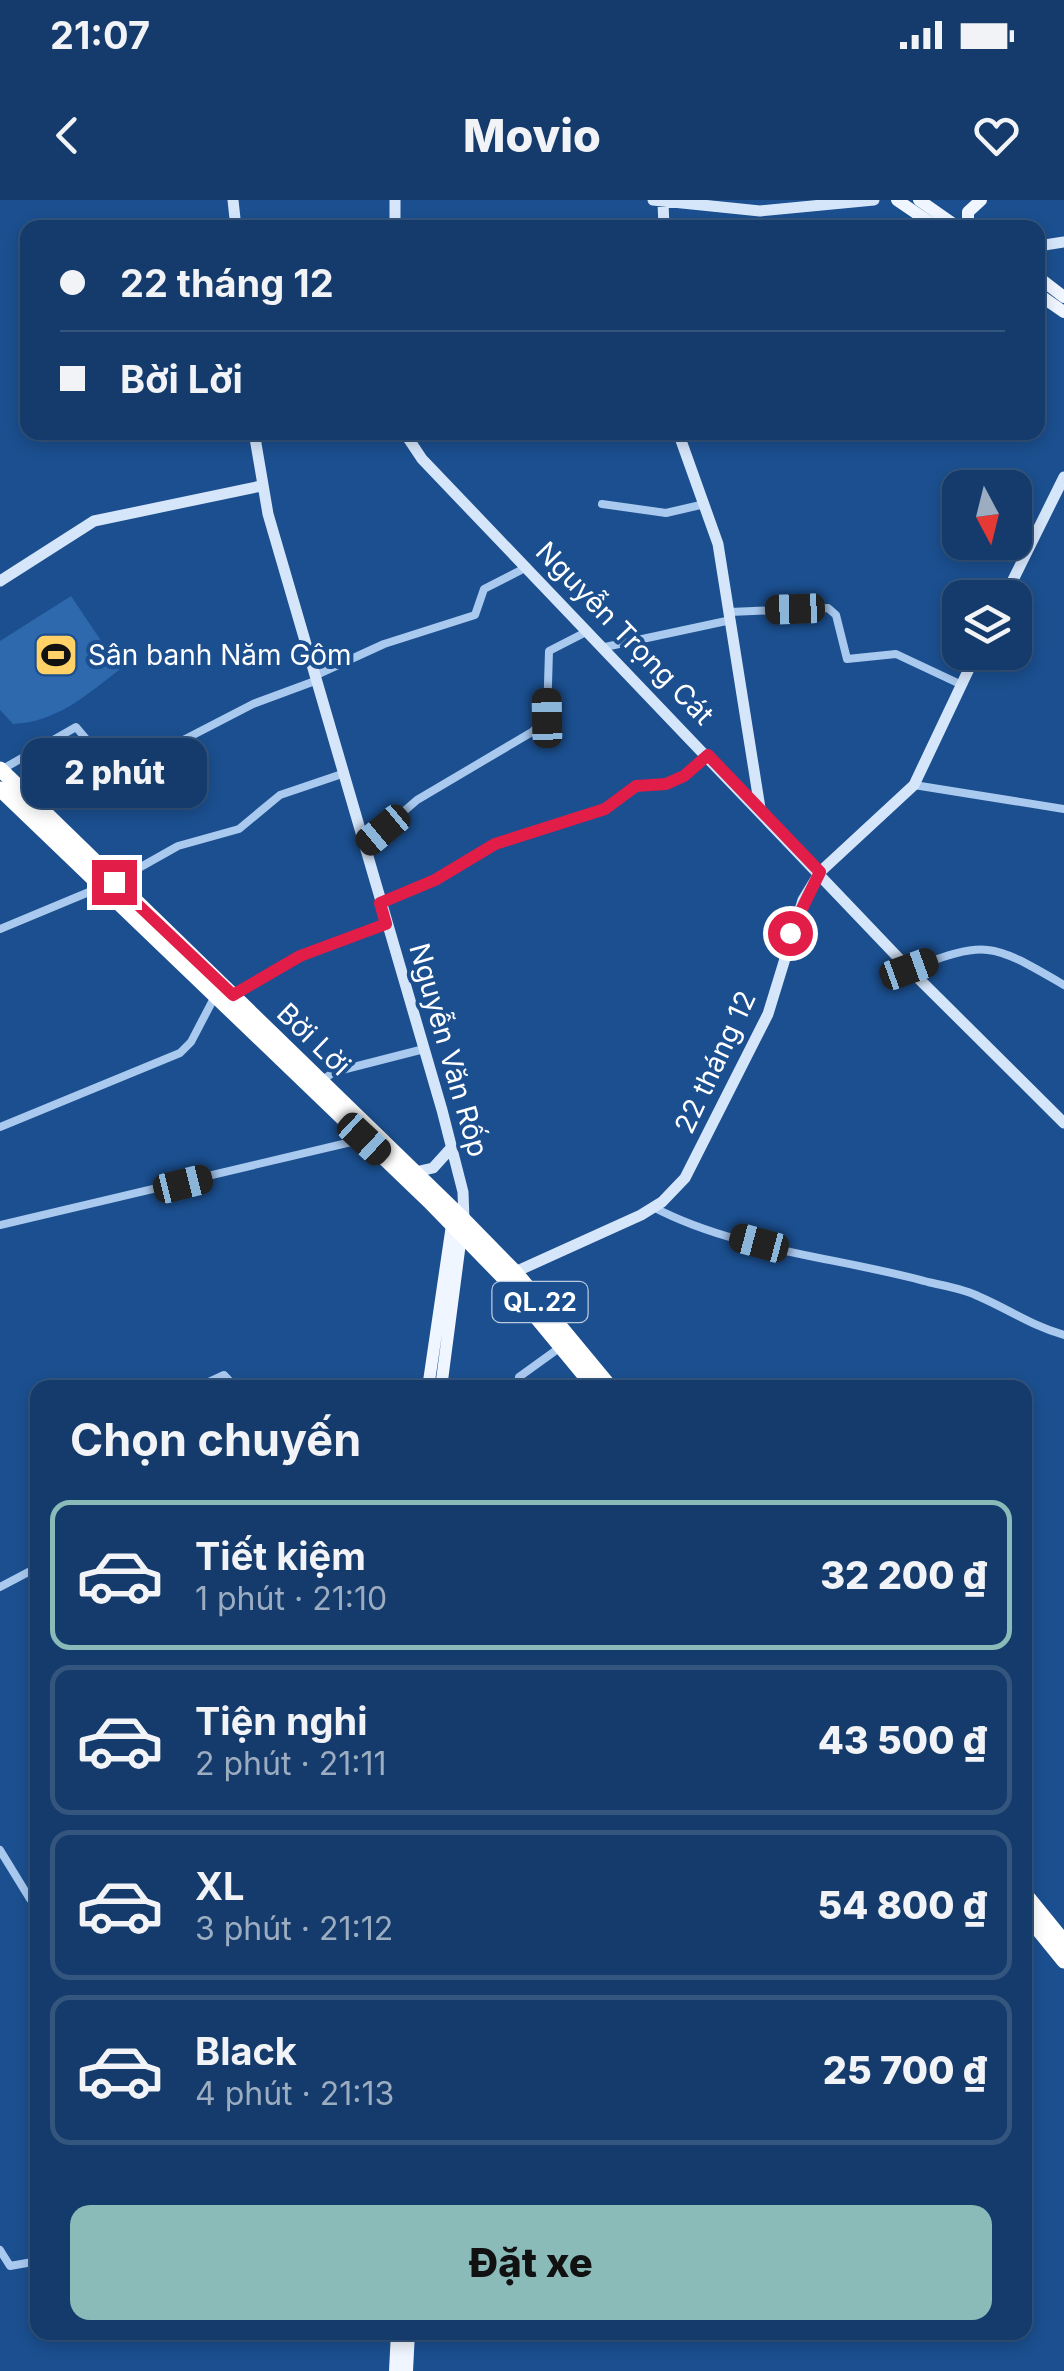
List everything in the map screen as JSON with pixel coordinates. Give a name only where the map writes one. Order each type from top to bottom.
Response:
[{"type":"highway","name":"Bời Lời","points":[[0,769],[214,998],[459,1227]]},
{"type":"highway","name":"Bời Lời","points":[[0,790],[233,995],[416,1172],[459,1227]]},
{"type":"highway","name":"QL.22","points":[[459,1227],[510,1275],[604,1380]]},
{"type":"highway","name":"QL.22","points":[[510,1275],[590,1380]]},
{"type":"highway","points":[[1032,1903],[1064,1942]]},
{"type":"highway","points":[[1032,1921],[1064,1961]]},
{"type":"main road","points":[[897,200],[926,220]]},
{"type":"main road","points":[[918,200],[947,220]]},
{"type":"main road","points":[[968,220],[968,212],[981,200]]},
{"type":"main road","points":[[430,1380],[459,1227]]},
{"type":"main road","points":[[442,1380],[459,1227]]},
{"type":"main road","points":[[394,2371],[396,2340]]},
{"type":"main road","points":[[408,2371],[410,2340]]},
{"type":"street","points":[[658,201],[760,211],[874,200]]},
{"type":"street","name":"Nguyễn Văn Rốp","points":[[255,440],[261,486],[314,678],[452,1147],[459,1227]]},
{"type":"street","name":"Nguyễn Trọng Cát","points":[[410,440],[422,458],[760,808],[909,969],[1064,1122]]},
{"type":"street","points":[[681,440],[706,504],[731,616],[760,808]]},
{"type":"street","points":[[1013,580],[1064,477]]},
{"type":"street","points":[[0,581],[94,521],[261,486]]},
{"type":"street","points":[[602,504],[666,514],[706,504]]},
{"type":"street","points":[[0,769],[76,727],[105,756],[151,754],[384,644],[475,615],[484,589],[527,568]]},
{"type":"street","points":[[605,647],[731,616],[828,608],[836,615],[848,659],[896,654],[962,685]]},
{"type":"street","points":[[362,847],[417,800],[532,732],[547,718],[549,651],[588,631]]},
{"type":"street","name":"22 tháng 12","points":[[510,1275],[653,1208],[673,1192],[696,1160],[768,1014],[795,915],[820,872],[914,785],[969,670]]},
{"type":"street","points":[[380,903],[435,880],[495,844],[605,809],[636,786],[666,784],[684,776],[708,755]]},
{"type":"street","points":[[0,929],[108,884],[178,846],[240,829],[280,795],[342,774]]},
{"type":"street","points":[[914,785],[1064,809]]},
{"type":"street","points":[[233,995],[300,956],[386,924]]},
{"type":"street","points":[[909,969],[980,946],[997,950],[1064,985]]},
{"type":"street","points":[[0,1127],[180,1052],[191,1042],[214,998]]},
{"type":"street","points":[[321,1082],[334,1072],[424,1049]]},
{"type":"street","points":[[0,1225],[364,1139]]},
{"type":"street","points":[[416,1172],[432,1168],[452,1147]]},
{"type":"street","points":[[653,1208],[680,1221],[744,1239],[878,1268],[979,1296],[1026,1324],[1064,1335]]},
{"type":"street","points":[[519,1380],[562,1346]]},
{"type":"street","points":[[0,1587],[30,1571]]},
{"type":"street","points":[[0,1850],[30,1899]]},
{"type":"street","points":[[0,2250],[10,2266],[30,2262]]},
{"type":"shaded area","name":"Sân banh Năm Gôm","points":[[71,596],[120,669],[57,713],[13,724],[0,710],[0,641]]},
{"type":"place","name":"Sân banh Năm Gôm","points":[[56,655]]},
{"type":"route","points":[[114,882],[233,995],[300,956],[386,924],[380,903],[435,880],[495,844],[605,809],[636,786],[666,784],[684,776],[708,755],[820,872],[795,915],[790,933]]}]
